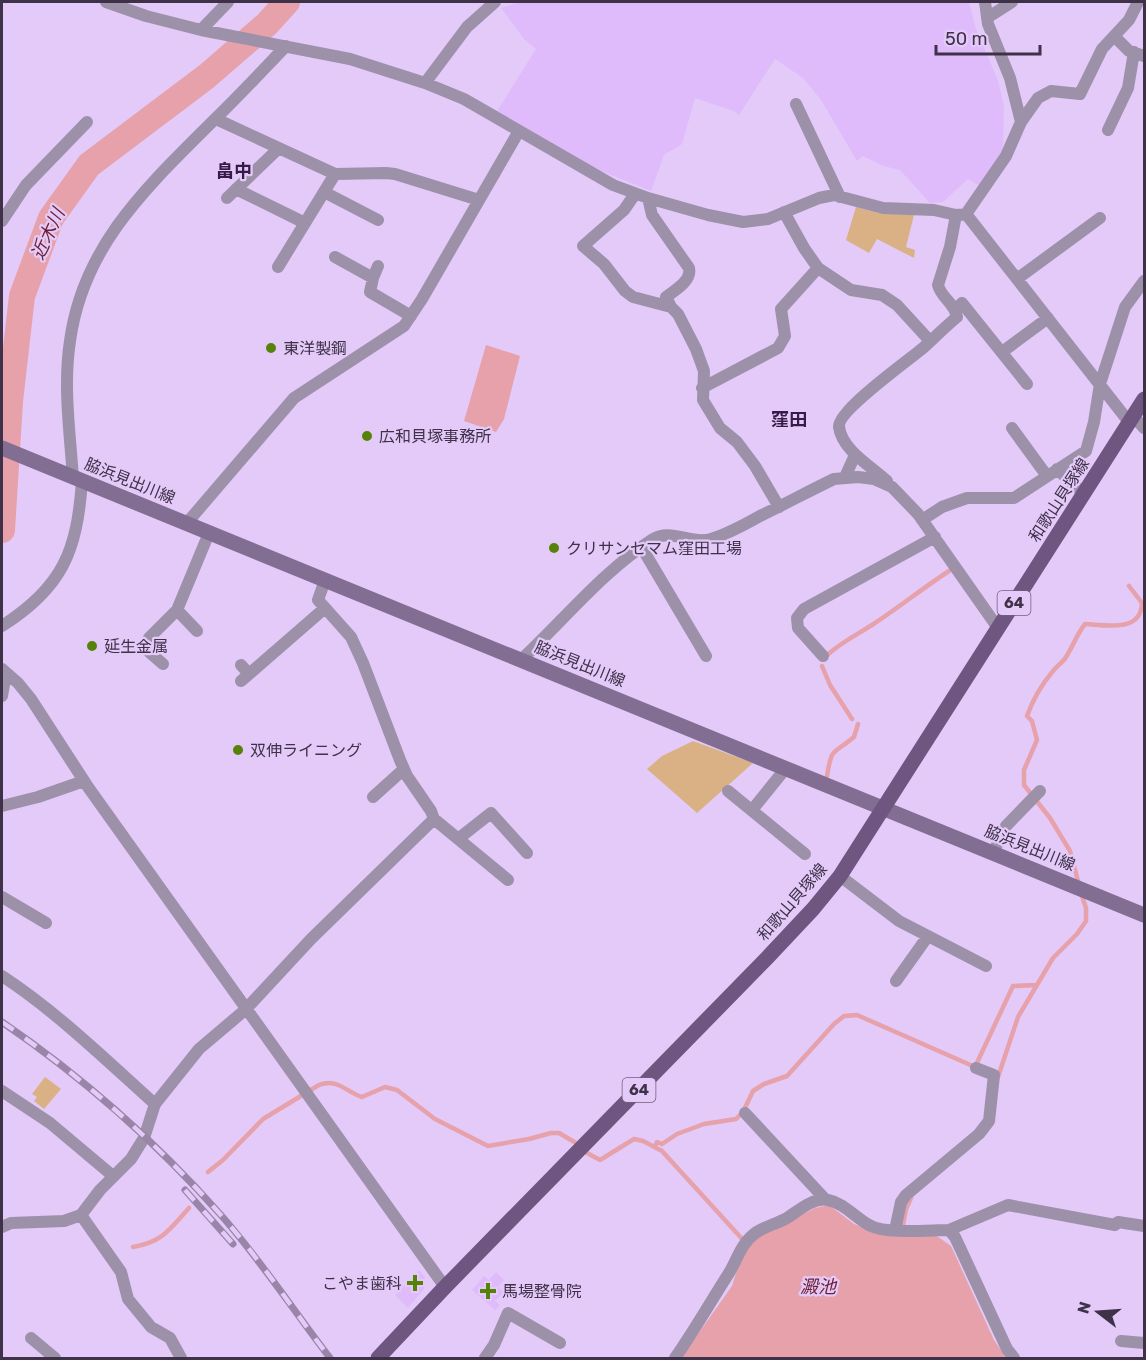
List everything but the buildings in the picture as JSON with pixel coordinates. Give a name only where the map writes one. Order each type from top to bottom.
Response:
[{"type":"main road","name":"和歌山貝塚線","points":[[378,1359],[445,1287],[767,958],[840,876],[1144,399]]},
{"type":"street","points":[[106,2],[146,16],[204,30],[350,59],[425,83],[464,99],[613,185],[635,194],[708,215],[743,222],[768,219],[819,198],[840,196],[884,208],[934,210],[961,215],[1017,279],[1100,384],[1131,419],[1144,428]]},
{"type":"street","points":[[204,30],[228,2]]},
{"type":"street","points":[[425,83],[467,27],[495,2]]},
{"type":"street","points":[[985,2],[987,18],[1010,78],[1021,122]]},
{"type":"street","points":[[987,18],[1012,2]]},
{"type":"street","points":[[998,628],[922,520],[892,487],[852,452],[839,427],[840,421],[856,403],[957,317],[956,309],[939,290],[938,285],[961,215],[1006,156],[1021,122],[1038,98],[1051,91],[1080,94],[1102,49],[1129,20],[1138,2]]},
{"type":"street","points":[[1108,130],[1128,88],[1139,54],[1129,51],[1114,36]]},
{"type":"street","points":[[2,626],[27,609],[52,582],[64,562],[77,528],[67,366],[81,290],[110,236],[139,197],[157,176],[216,119],[283,46]]},
{"type":"street","points":[[796,104],[840,196]]},
{"type":"street","points":[[216,119],[335,174],[395,174],[479,200]]},
{"type":"street","points":[[2,221],[26,185],[87,122]]},
{"type":"street","points":[[186,524],[294,398],[404,326],[519,131]]},
{"type":"street","points":[[279,148],[232,193],[305,223]]},
{"type":"street","points":[[278,267],[335,174]]},
{"type":"street","points":[[324,192],[378,220]]},
{"type":"street","points":[[635,194],[624,210],[583,246],[604,264],[625,291],[633,297],[670,307],[678,314],[696,349],[704,371],[703,400],[720,428],[737,442],[755,466],[779,507]]},
{"type":"street","points":[[648,198],[651,215],[690,268],[691,274],[688,279],[666,297],[670,307]]},
{"type":"street","points":[[784,212],[804,248],[819,267],[851,290],[882,295],[897,305],[930,341]]},
{"type":"street","points":[[1017,279],[1100,218]]},
{"type":"street","points":[[335,258],[375,272],[370,292],[411,316]]},
{"type":"street","points":[[702,388],[778,348],[785,336],[781,309],[819,267]]},
{"type":"street","points":[[922,520],[942,507],[967,498],[1014,498],[1086,450],[1094,422],[1100,384],[1125,307],[1144,281]]},
{"type":"street","points":[[956,309],[962,303],[1027,384]]},
{"type":"street","points":[[1002,352],[1048,318]]},
{"type":"street","points":[[1012,428],[1052,473],[1084,494]]},
{"type":"street","name":"脇浜見出川線","points":[[2,448],[1144,915]]},
{"type":"street","points":[[845,477],[855,455]]},
{"type":"street","points":[[521,660],[593,587],[654,538],[667,534],[704,541],[712,539],[834,479],[845,477],[874,479],[892,487]]},
{"type":"street","points":[[163,664],[148,651],[146,646],[149,638],[177,610],[209,533]]},
{"type":"street","points":[[823,656],[798,628],[797,618],[804,609],[935,537]]},
{"type":"street","points":[[642,548],[706,656]]},
{"type":"street","points":[[325,580],[318,600],[355,644],[404,769],[434,819],[508,880]]},
{"type":"street","points":[[244,673],[280,640],[325,608]]},
{"type":"street","points":[[177,610],[197,631]]},
{"type":"street","points":[[2,696],[4,671]]},
{"type":"street","points":[[4,671],[31,699],[84,781],[245,1010],[445,1287]]},
{"type":"street","points":[[752,810],[786,768]]},
{"type":"street","points":[[373,796],[404,769]]},
{"type":"street","points":[[2,806],[38,797],[84,781]]},
{"type":"street","points":[[728,791],[805,854]]},
{"type":"street","points":[[993,853],[1006,826],[1040,791]]},
{"type":"street","points":[[458,838],[491,813],[527,853]]},
{"type":"street","points":[[2,1227],[11,1223],[64,1221],[81,1215],[113,1176],[131,1159],[144,1138],[155,1104],[199,1049],[245,1010],[311,939],[434,819]]},
{"type":"street","points":[[840,876],[899,921],[986,966]]},
{"type":"street","points":[[2,897],[46,923]]},
{"type":"street","points":[[896,981],[928,936]]},
{"type":"street","points":[[2,976],[95,1050],[155,1104]]},
{"type":"street","points":[[895,1230],[901,1202],[906,1195],[979,1134],[989,1121],[994,1075],[976,1068]]},
{"type":"street","points":[[2,1091],[50,1123],[113,1176]]},
{"type":"street","points":[[745,1113],[825,1199]]},
{"type":"street","points":[[675,1359],[730,1272],[740,1250],[753,1235],[811,1203],[825,1199],[836,1202],[871,1227],[895,1230],[949,1230],[1008,1205],[1115,1225],[1118,1222],[1144,1226]]},
{"type":"street","points":[[81,1215],[121,1272],[128,1299],[151,1327],[170,1338],[181,1359]]},
{"type":"street","points":[[949,1230],[955,1237],[1007,1349],[1014,1359]]},
{"type":"street","points":[[485,1359],[508,1313],[560,1343]]},
{"type":"street","points":[[31,1338],[55,1359]]},
{"type":"street","points":[[1121,1341],[1144,1343]]},
{"type":"shaded area","points":[[520,2],[969,2],[975,26],[998,81],[1004,106],[1003,149],[980,186],[968,179],[943,202],[930,203],[900,170],[883,166],[863,156],[857,161],[821,100],[803,78],[775,59],[739,115],[734,111],[695,98],[682,144],[664,155],[651,191],[587,165],[496,113],[536,49],[524,39],[501,8]]},
{"type":"shaded area","points":[[856,207],[878,213],[914,215],[906,247],[915,250],[914,258],[877,239],[869,253],[846,240]]},
{"type":"shaded area","points":[[693,741],[753,763],[697,813],[647,769],[662,756]]},
{"type":"shaded area","points":[[45,1077],[61,1089],[44,1109],[34,1101],[37,1097],[32,1094]]},
{"type":"shaded area","name":"こやま歯科","points":[[419,1270],[425,1277],[424,1289],[408,1308],[395,1295]]},
{"type":"shaded area","name":"馬場整骨院","points":[[496,1272],[504,1280],[498,1287],[504,1292],[495,1301],[500,1305],[495,1310],[472,1290],[484,1276],[489,1280]]},
{"type":"water","points":[[486,345],[520,356],[504,419],[496,432],[464,421]]},
{"type":"water","name":"澱池","points":[[829,1205],[854,1224],[872,1231],[937,1236],[951,1246],[994,1340],[1006,1358],[681,1358],[732,1286],[740,1260],[755,1238],[815,1208]]},
{"type":"waterway","name":"近木川","points":[[2,530],[10,401],[22,296],[51,218],[89,165],[207,76],[267,24],[287,2]]},
{"type":"waterway","points":[[826,656],[949,571]]},
{"type":"waterway","points":[[1079,885],[1070,851],[1050,818],[1024,785],[1024,770],[1037,740],[1032,721],[1027,716],[1042,686],[1065,659],[1085,624],[1112,626],[1129,623],[1136,619],[1142,603],[1129,586]]},
{"type":"waterway","points":[[822,666],[830,685],[852,719]]},
{"type":"waterway","points":[[827,776],[832,755],[854,737],[858,724]]},
{"type":"waterway","points":[[997,1080],[1018,1017],[1053,958],[1077,934],[1086,921],[1086,908],[1081,893]]},
{"type":"waterway","points":[[655,1146],[657,1142],[662,1144],[677,1134],[704,1124],[736,1119],[743,1112],[753,1091],[764,1084],[787,1076],[844,1016],[857,1015],[975,1067],[1013,986],[1037,985]]},
{"type":"waterway","points":[[208,1172],[263,1119],[326,1083],[337,1084],[362,1097],[385,1087],[397,1090],[435,1119],[488,1146],[551,1133],[559,1133],[576,1143]]},
{"type":"waterway","points":[[587,1153],[600,1160],[634,1139],[662,1151],[744,1241]]},
{"type":"waterway","points":[[902,1230],[906,1209],[911,1198]]},
{"type":"waterway","points":[[133,1247],[152,1242],[165,1234],[189,1208]]},
{"type":"railway","points":[[2,1022],[89,1087],[170,1161],[235,1231],[330,1358]]},
{"type":"railway","points":[[185,1190],[233,1244]]},
{"type":"place","name":"東洋製鋼","points":[[271,348]]},
{"type":"place","name":"広和貝塚事務所","points":[[367,436]]},
{"type":"place","name":"クリサンセマム窪田工場","points":[[554,548]]},
{"type":"place","name":"延生金属","points":[[92,646]]},
{"type":"place","name":"双伸ライニング","points":[[238,750]]},
{"type":"place","name":"こやま歯科","points":[[415,1283]]},
{"type":"place","name":"馬場整骨院","points":[[488,1291]]},
{"type":"district","name":"畠中","points":[[234,171]]},
{"type":"district","name":"窪田","points":[[789,420]]}]
